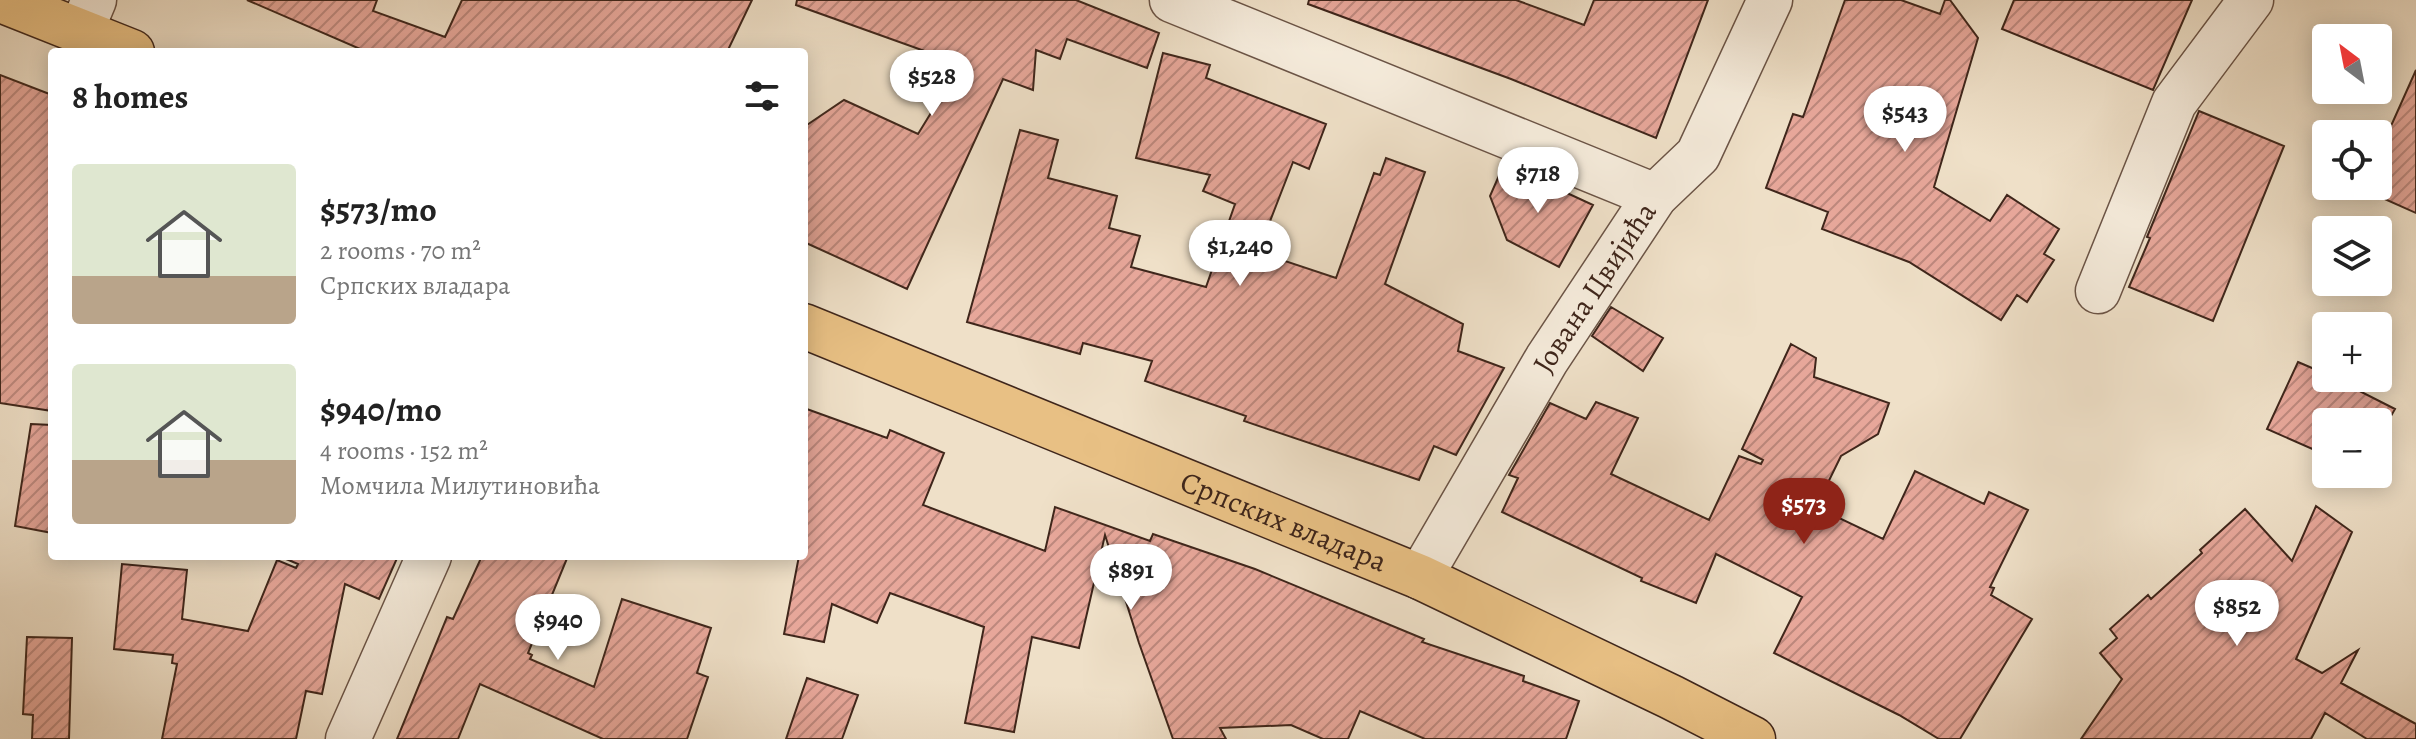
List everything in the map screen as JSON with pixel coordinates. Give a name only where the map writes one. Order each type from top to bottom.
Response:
[{"type":"main road","points":[[1,0],[87,16],[127,48]]},
{"type":"main road","name":"Српских владара","points":[[808,328],[1420,577],[1753,739]]},
{"type":"street","points":[[1172,0],[1655,196]]},
{"type":"street","name":"Јована Цвијића","points":[[1420,577],[1547,359],[1655,196],[1698,155],[1770,0]]},
{"type":"street","points":[[2098,291],[2174,103],[2251,0]]},
{"type":"street","points":[[348,739],[427,560]]},
{"type":"building","points":[[247,0],[377,0],[373,11],[445,37],[462,0],[752,0],[729,48],[358,48]]},
{"type":"building","points":[[797,0],[1076,0],[1159,33],[1147,68],[1067,39],[1060,59],[1036,50],[1033,90],[1003,79],[907,289],[808,244],[808,124],[844,100],[918,134],[961,64],[796,5]]},
{"type":"building","points":[[1309,0],[1516,0],[1584,25],[1594,0],[1708,0],[1656,138],[1511,79],[1308,4]]},
{"type":"building","points":[[1845,0],[1901,0],[1940,14],[1945,0],[1950,0],[1978,38],[1934,187],[1990,221],[2007,195],[2059,229],[2044,254],[2054,260],[2027,302],[2017,295],[2001,320],[1909,262],[1822,229],[1828,212],[1766,188],[1793,114],[1803,117]]},
{"type":"building","points":[[2014,0],[2192,0],[2153,90],[2002,29]]},
{"type":"building","points":[[1163,53],[1210,65],[1206,78],[1326,124],[1309,169],[1293,162],[1258,252],[1336,278],[1374,173],[1380,175],[1386,158],[1425,172],[1385,284],[1463,324],[1458,351],[1504,368],[1456,455],[1434,446],[1419,480],[1244,421],[1246,416],[1145,381],[1152,361],[1083,343],[1080,354],[967,322],[1020,130],[1058,140],[1048,178],[1117,196],[1109,228],[1140,236],[1131,267],[1206,287],[1235,204],[1203,191],[1210,175],[1136,158]]},
{"type":"building","points":[[2416,70],[2416,213],[2387,200],[2392,200],[2392,124]]},
{"type":"building","points":[[0,75],[48,93],[48,410],[0,403]]},
{"type":"building","points":[[2199,111],[2284,146],[2213,321],[2129,287]]},
{"type":"building","points":[[1504,164],[1593,205],[1559,267],[1507,240],[1490,196]]},
{"type":"building","points":[[1611,307],[1663,338],[1643,371],[1592,336]]},
{"type":"building","points":[[1791,344],[1816,358],[1814,377],[1889,403],[1878,434],[1841,456],[1816,507],[1883,539],[1915,471],[1984,504],[1989,492],[2028,510],[1990,587],[1994,588],[1991,595],[2032,619],[1960,739],[1939,739],[1899,715],[1774,653],[1802,597],[1716,554],[1696,603],[1641,581],[1642,578],[1502,512],[1518,478],[1509,475],[1550,403],[1586,419],[1596,402],[1638,418],[1611,474],[1709,520],[1739,456],[1761,464],[1763,460],[1742,449]]},
{"type":"building","points":[[2298,362],[2312,368],[2312,392],[2362,392],[2395,409],[2392,414],[2392,408],[2312,408],[2312,449],[2267,429]]},
{"type":"building","points":[[808,409],[887,438],[890,430],[944,453],[923,505],[1045,551],[1055,507],[1150,541],[1153,534],[1255,569],[1424,639],[1422,642],[1524,676],[1523,681],[1579,701],[1566,739],[1425,739],[1360,711],[1348,739],[1323,739],[1291,725],[1220,728],[1226,739],[1173,739],[1105,535],[1079,648],[1032,637],[1014,732],[965,723],[984,627],[890,593],[877,623],[832,604],[824,642],[784,634],[798,560],[808,560]]},
{"type":"building","points":[[31,424],[48,425],[48,532],[15,526]]},
{"type":"building","points":[[2316,506],[2352,532],[2296,659],[2322,673],[2358,650],[2341,683],[2416,724],[2416,739],[2367,739],[2325,713],[2311,739],[2081,739],[2122,679],[2100,653],[2117,638],[2110,629],[2148,595],[2151,599],[2245,509],[2292,561]]},
{"type":"building","points":[[277,560],[296,568],[298,564],[288,560],[396,560],[379,599],[345,584],[322,694],[306,691],[296,739],[162,739],[177,664],[172,663],[173,655],[114,649],[122,564],[187,570],[182,619],[248,631]]},
{"type":"building","points":[[480,560],[566,560],[528,653],[532,655],[530,659],[594,687],[622,599],[711,628],[697,673],[708,677],[687,739],[603,739],[480,684],[458,739],[397,739],[447,617],[453,619]]},
{"type":"building","points":[[27,637],[72,638],[69,739],[32,739],[33,715],[23,714]]},
{"type":"building","points":[[807,678],[858,695],[842,739],[786,739]]}]
